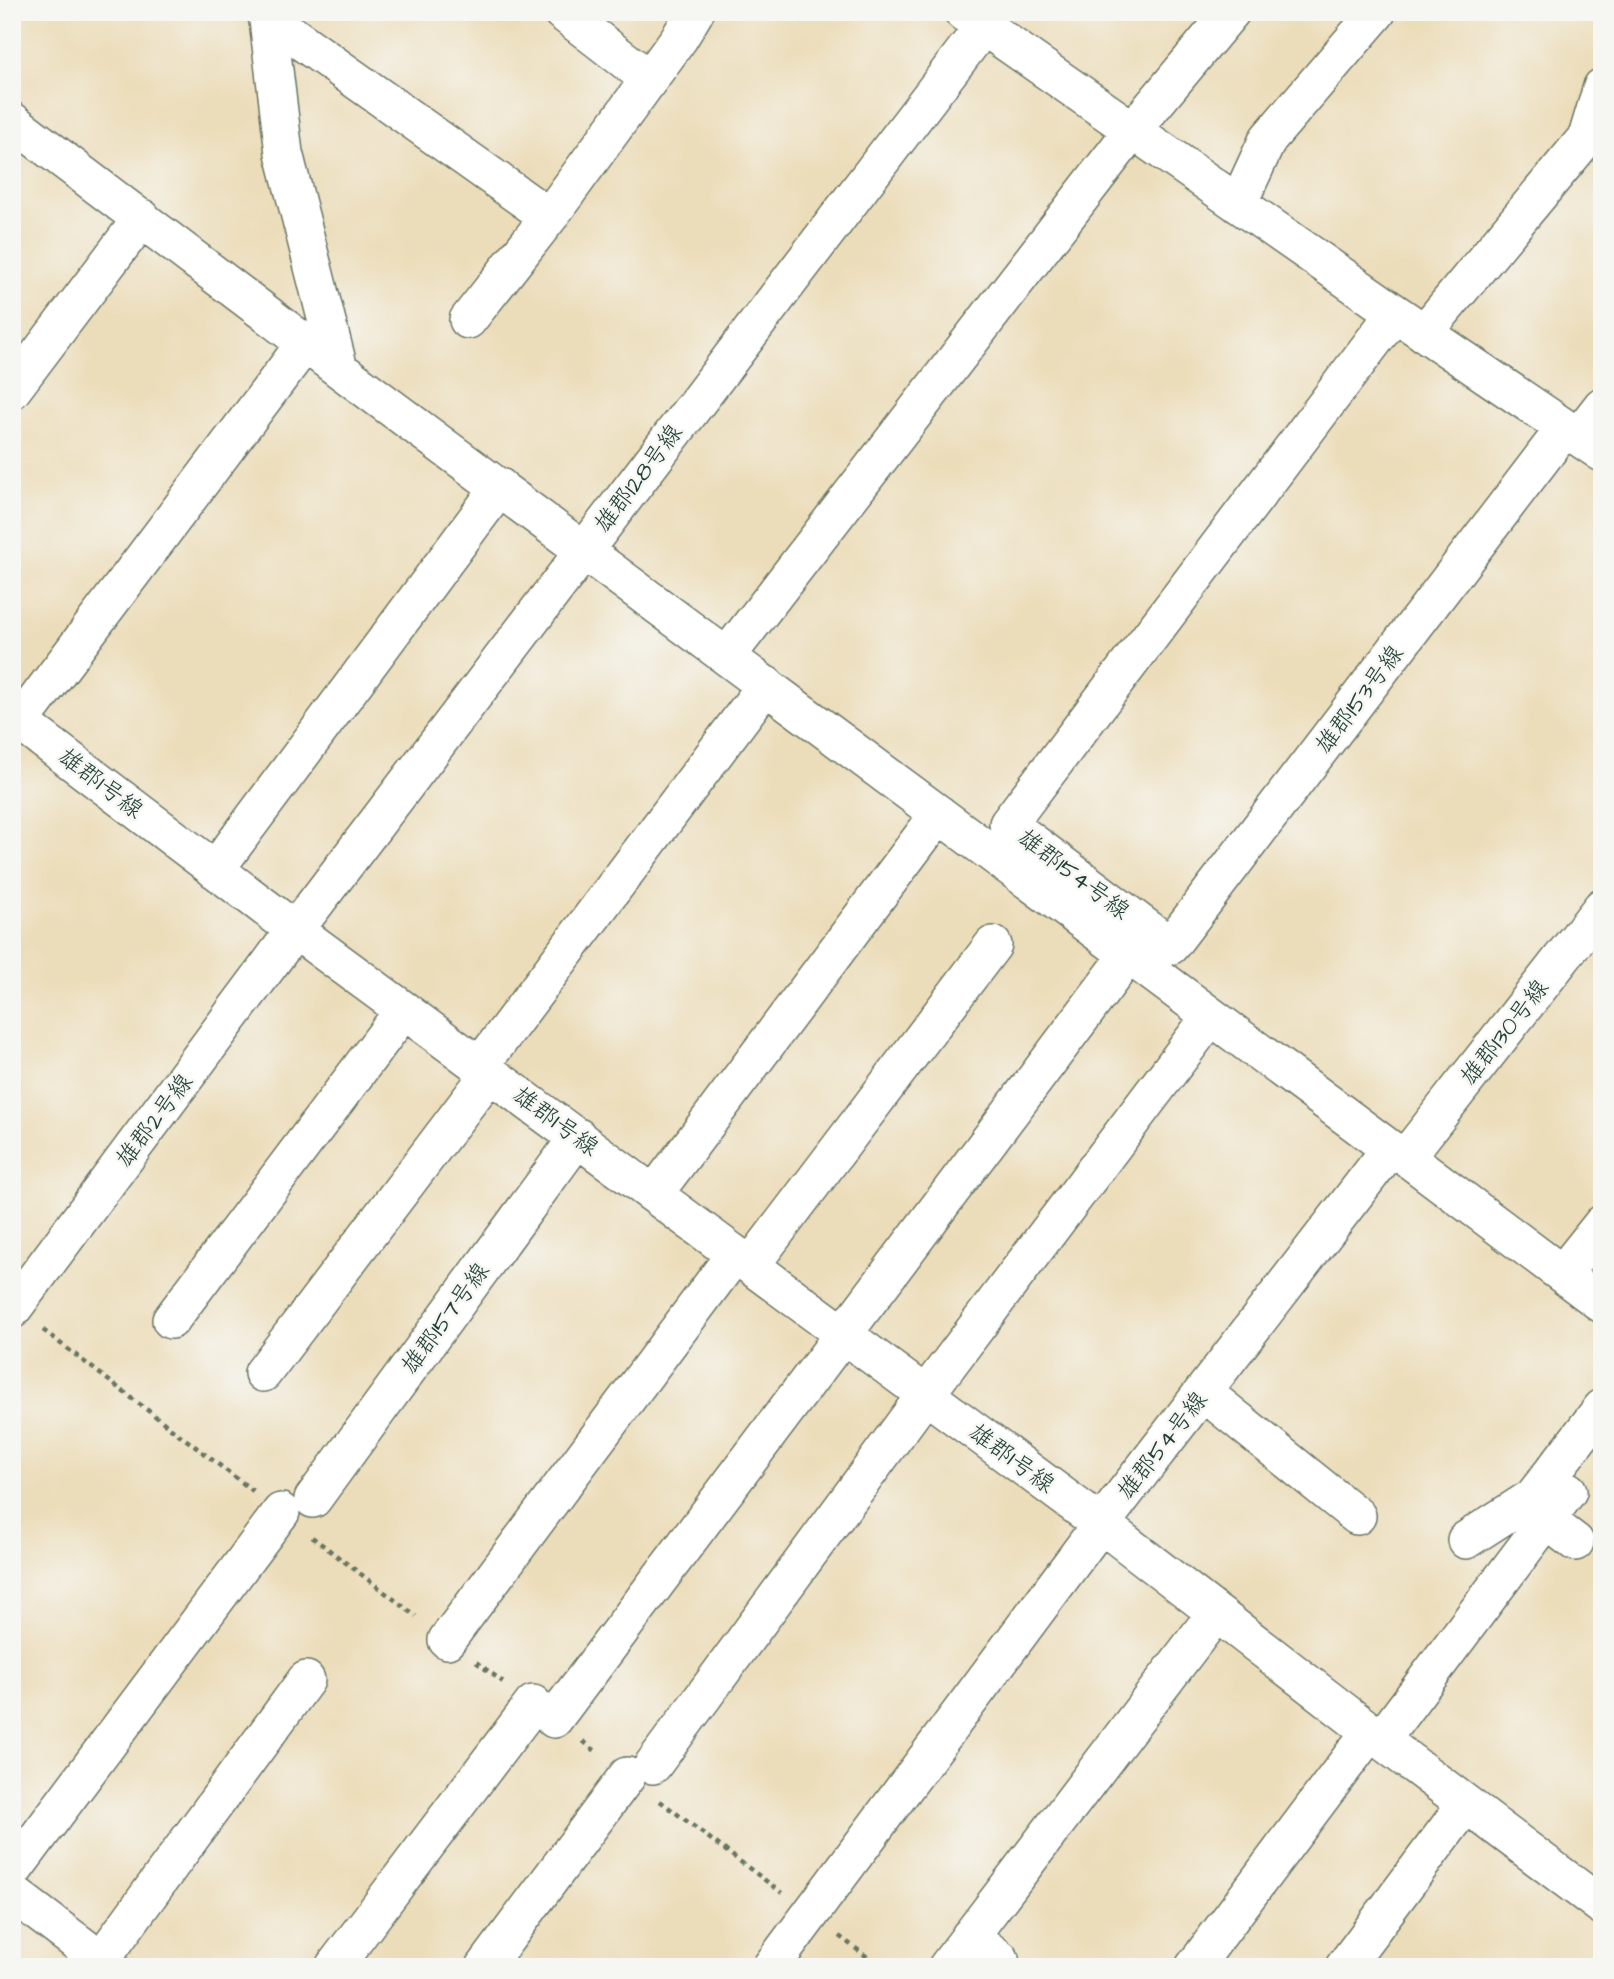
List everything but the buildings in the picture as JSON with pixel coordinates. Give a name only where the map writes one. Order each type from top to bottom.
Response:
[{"type":"street","points":[[562,12],[649,79]]},
{"type":"street","points":[[468,320],[549,217],[695,12]]},
{"type":"street","points":[[727,656],[1132,131],[1231,12]]},
{"type":"street","points":[[1238,204],[1268,139],[1377,12]]},
{"type":"street","points":[[267,15],[549,217]]},
{"type":"street","points":[[267,15],[284,153],[339,369]]},
{"type":"street","points":[[973,20],[1582,440],[1602,406]]},
{"type":"street","name":"雄郡128号線","points":[[295,930],[583,550],[973,20]]},
{"type":"street","points":[[1424,333],[1587,137],[1602,87]]},
{"type":"street","points":[[12,121],[339,369],[939,814],[1138,942],[1211,1016],[1602,1304]]},
{"type":"street","points":[[12,390],[142,218]]},
{"type":"street","name":"雄郡154号線","points":[[334,1967],[544,1712],[842,1333],[1138,942],[1008,824],[1395,313]]},
{"type":"street","points":[[16,719],[306,342]]},
{"type":"street","name":"雄郡153号線","points":[[1138,942],[1170,946],[1582,440]]},
{"type":"street","points":[[215,870],[500,487]]},
{"type":"street","points":[[263,1373],[766,685]]},
{"type":"street","name":"雄郡1号線","points":[[16,719],[295,930],[1101,1524],[1602,1906]]},
{"type":"street","points":[[654,1194],[939,814]]},
{"type":"street","name":"雄郡130号線","points":[[1398,1153],[1602,906]]},
{"type":"street","name":"雄郡2号線","points":[[12,1310],[295,930]]},
{"type":"street","points":[[447,1640],[743,1259],[993,945]]},
{"type":"street","points":[[171,1320],[404,1010]]},
{"type":"street","points":[[485,1967],[640,1770],[1211,1016]]},
{"type":"street","name":"雄郡157号線","points":[[12,1872],[297,1506],[578,1137]]},
{"type":"street","name":"雄郡54号線","points":[[771,1967],[1101,1524],[1203,1392],[1398,1153]]},
{"type":"street","points":[[1562,1274],[1602,1224]]},
{"type":"street","points":[[1203,1392],[1357,1516]]},
{"type":"street","points":[[1466,1539],[1533,1497],[1602,1408]]},
{"type":"street","points":[[1194,1967],[1568,1491]]},
{"type":"street","points":[[1546,1520],[1575,1542]]},
{"type":"street","points":[[947,1967],[1216,1613]]},
{"type":"street","points":[[12,1893],[105,1963],[306,1680]]},
{"type":"street","points":[[1352,1964],[1466,1804]]},
{"type":"street","points":[[970,1937],[1000,1959]]}]
